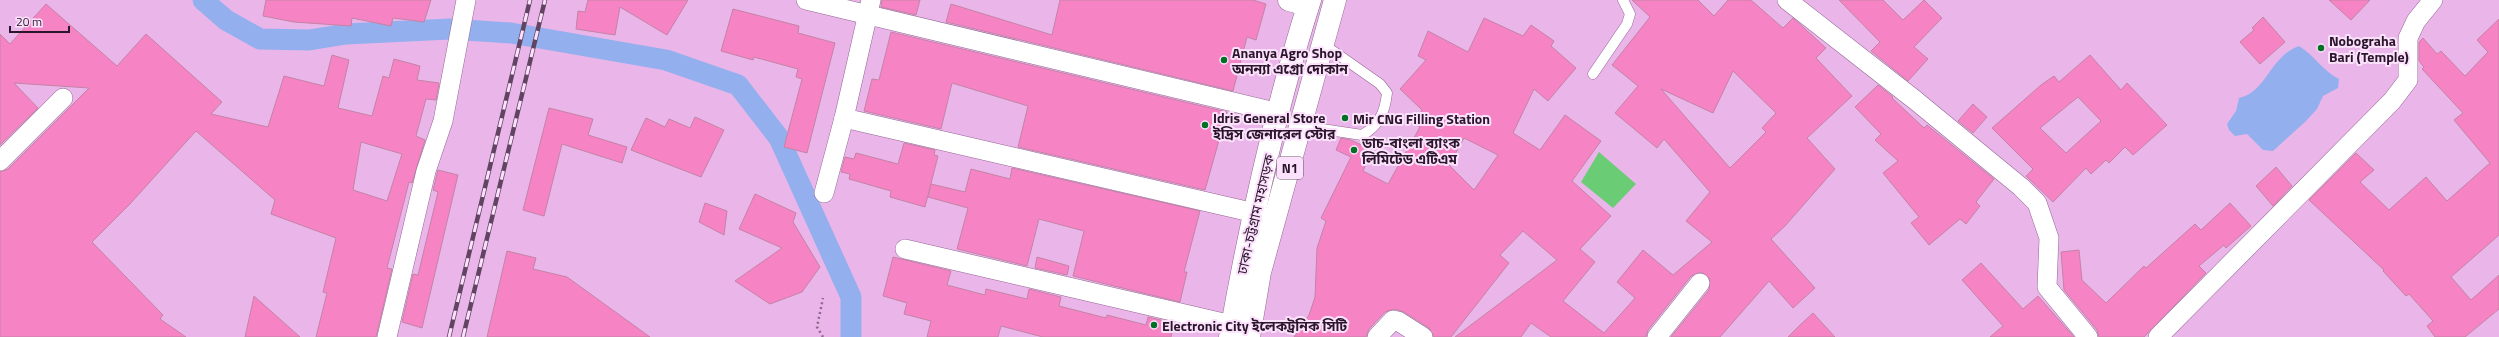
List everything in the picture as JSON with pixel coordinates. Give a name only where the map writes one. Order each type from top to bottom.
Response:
[{"type":"highway","name":"ঢাকা-চট্টগ্রাম মহাসড়ক","points":[[1237,333],[1260,272],[1302,126],[1335,0]]},
{"type":"highway","name":"ঢাকা-চট্টগ্রাম মহাসড়ক","points":[[1237,333],[1255,213],[1279,113],[1302,2]]},
{"type":"street","points":[[387,337],[426,171],[443,121],[459,46],[466,0]]},
{"type":"street","points":[[806,0],[869,7],[1279,113]]},
{"type":"street","points":[[1787,0],[1915,100],[2021,187],[2037,204],[2049,238],[2047,287],[2088,337]]},
{"type":"street","points":[[2158,337],[2392,101],[2408,80],[2408,38],[2416,21],[2433,0]]},
{"type":"street","points":[[824,193],[844,118],[869,7]]},
{"type":"street","points":[[0,161],[63,98]]},
{"type":"street","points":[[844,118],[1255,213]]},
{"type":"street","points":[[905,249],[1237,333]]},
{"type":"street","points":[[1657,337],[1700,283]]},
{"type":"street","points":[[1377,337],[1393,320],[1398,321],[1423,337]]},
{"type":"lane","points":[[1593,74],[1628,24],[1630,14],[1623,0]]},
{"type":"lane","points":[[1302,126],[1362,135],[1374,129],[1385,107],[1387,93],[1380,84],[1323,44]]},
{"type":"path","points":[[823,298],[817,327],[823,337]]},
{"type":"green space","points":[[1599,152],[1636,184],[1613,208],[1581,182]]},
{"type":"water","points":[[2299,46],[2328,72],[2339,79],[2338,88],[2323,96],[2317,109],[2273,151],[2263,150],[2247,134],[2235,136],[2229,130],[2227,124],[2236,111],[2239,98],[2256,89],[2281,58],[2289,51]]},
{"type":"building","points":[[266,0],[431,0],[424,22],[393,18],[391,26],[352,18],[351,26],[294,22],[263,16]]},
{"type":"building","points":[[588,0],[688,0],[667,35],[620,7],[615,35],[576,29],[578,11],[585,12]]},
{"type":"building","points":[[882,0],[920,0],[916,15],[881,7]]},
{"type":"building","points":[[1060,0],[1253,0],[1266,4],[1256,40],[1247,37],[1233,91],[946,22],[951,4],[1052,35]]},
{"type":"building","points":[[1632,0],[1698,0],[1714,16],[1728,0],[1751,0],[1783,28],[1793,18],[1826,48],[1816,58],[1852,96],[1807,138],[1835,169],[1785,226],[1771,239],[1815,288],[1793,308],[1769,281],[1720,337],[1671,337],[1709,290],[1710,279],[1701,272],[1691,276],[1648,330],[1646,337],[1551,337],[1531,323],[1521,337],[1455,337],[1557,260],[1523,231],[1500,255],[1509,263],[1451,337],[1434,337],[1429,328],[1404,312],[1395,309],[1385,312],[1369,329],[1366,337],[1294,337],[1309,315],[1315,297],[1317,248],[1326,221],[1321,218],[1351,157],[1336,150],[1341,138],[1351,140],[1372,150],[1363,171],[1388,184],[1420,127],[1414,124],[1422,110],[1400,89],[1426,60],[1418,56],[1428,31],[1468,52],[1484,18],[1523,36],[1531,25],[1554,41],[1551,46],[1576,68],[1548,101],[1534,89],[1513,133],[1540,150],[1565,115],[1601,141],[1572,181],[1611,216],[1580,249],[1595,262],[1563,301],[1604,333],[1635,298],[1617,282],[1643,250],[1673,275],[1712,242],[1686,221],[1710,192],[1664,139],[1657,148],[1615,113],[1638,86],[1612,65],[1650,17]],"holes":[[[1733,71],[1776,113],[1762,128],[1766,132],[1730,168],[1661,89],[1713,113]],[[1464,138],[1498,155],[1474,190],[1449,165]]]},
{"type":"building","points":[[1839,0],[1883,0],[1903,20],[1924,0],[1942,18],[1914,47],[1928,59],[1908,81],[1871,51],[1880,42]]},
{"type":"building","points":[[2329,0],[2370,0],[2351,20]]},
{"type":"building","points":[[46,4],[117,66],[146,34],[222,102],[211,114],[268,127],[284,76],[324,86],[332,55],[349,60],[338,108],[372,116],[383,76],[389,78],[394,59],[420,66],[417,80],[439,83],[436,100],[426,99],[416,136],[425,140],[412,183],[409,182],[387,268],[392,269],[376,337],[316,337],[327,293],[323,292],[336,238],[271,214],[275,200],[196,131],[129,205],[92,242],[163,315],[160,319],[186,337],[0,337],[0,172],[8,169],[89,88],[14,83],[38,108],[0,145],[0,34],[10,44]],"holes":[[[361,142],[402,154],[387,201],[353,190]]]},
{"type":"building","points":[[733,9],[799,26],[798,33],[835,43],[807,153],[784,147],[802,79],[796,77],[798,69],[754,57],[753,60],[721,51]]},
{"type":"building","points":[[2263,17],[2285,42],[2260,64],[2240,42],[2254,30],[2252,28]]},
{"type":"building","points":[[2499,19],[2499,235],[2451,277],[2471,300],[2499,275],[2499,309],[2465,337],[2435,337],[2427,326],[2433,321],[2409,294],[2406,296],[2383,271],[2384,270],[2309,200],[2356,153],[2374,170],[2360,182],[2389,210],[2426,177],[2447,201],[2490,163],[2454,120],[2463,113],[2422,69],[2424,67],[2419,61],[2419,42],[2423,38],[2437,54],[2441,51],[2465,76],[2488,52],[2477,40]]},
{"type":"building","points":[[891,32],[1227,112],[1205,190],[1018,147],[1028,106],[952,83],[941,129],[864,111],[872,79],[879,80]]},
{"type":"building","points":[[2090,55],[2121,90],[2127,83],[2167,125],[2133,155],[2125,147],[2109,163],[2106,160],[2091,174],[2086,168],[2053,202],[2026,176],[2033,169],[1992,128],[2041,85],[2054,76],[2059,82]],"holes":[[[2078,97],[2101,121],[2066,153],[2040,128]]]},
{"type":"building","points":[[1878,85],[1893,97],[1892,98],[1924,128],[1927,125],[1994,179],[1976,202],[1980,206],[1966,224],[1960,219],[1929,245],[1911,223],[1919,217],[1883,173],[1898,161],[1875,140],[1881,134],[1855,107]]},
{"type":"building","points":[[1973,104],[1987,117],[1973,133],[1958,121]]},
{"type":"building","points":[[549,108],[593,119],[588,135],[627,147],[622,163],[562,144],[544,216],[523,210]]},
{"type":"building","points":[[695,117],[724,130],[701,177],[631,150],[646,118],[665,127],[669,119],[690,128]]},
{"type":"building","points":[[904,143],[935,150],[934,155],[938,156],[925,207],[890,197],[891,191],[849,179],[850,174],[841,172],[845,157],[854,159],[856,153],[898,164]]},
{"type":"building","points":[[2276,167],[2292,186],[2273,206],[2256,186]]},
{"type":"building","points":[[1012,168],[1200,211],[1184,272],[1187,272],[1180,302],[1073,276],[1084,231],[1039,219],[1027,266],[957,249],[968,208],[928,197],[931,184],[965,192],[971,169],[1010,179]]},
{"type":"building","points":[[438,170],[458,175],[422,328],[402,322],[413,274],[418,275],[438,192],[433,190]]},
{"type":"building","points":[[755,194],[796,213],[793,222],[820,267],[802,292],[770,304],[735,281],[782,248],[739,229]]},
{"type":"building","points":[[705,203],[727,211],[724,235],[699,222]]},
{"type":"building","points":[[2230,203],[2251,226],[2226,248],[2224,245],[2199,266],[2206,273],[2144,337],[2099,337],[2097,330],[2064,290],[2061,252],[2079,250],[2082,280],[2106,303],[2144,266],[2146,268],[2195,224],[2201,230]]},
{"type":"building","points":[[507,251],[536,258],[533,269],[567,277],[650,337],[487,337]]},
{"type":"building","points":[[893,257],[951,271],[947,285],[985,295],[986,289],[1027,299],[1029,289],[1061,297],[1059,306],[1106,318],[1107,315],[1146,325],[1148,317],[1174,323],[1171,337],[1043,337],[1001,326],[998,337],[927,337],[931,321],[904,314],[907,303],[883,296]]},
{"type":"building","points":[[1037,257],[1069,266],[1067,275],[1035,268]]},
{"type":"building","points":[[1981,263],[2023,309],[2038,296],[2074,337],[1990,337],[2003,326],[1962,280]]},
{"type":"building","points":[[254,296],[300,337],[245,337]]},
{"type":"building","points":[[1813,313],[1835,337],[1788,337],[1800,325]]},
{"type":"waterway","points":[[203,0],[226,20],[260,39],[309,40],[346,34],[450,29],[511,33],[666,60],[738,85],[779,138],[851,297],[851,337]]},
{"type":"railway","points":[[449,337],[530,0]]},
{"type":"railway","points":[[463,337],[545,0]]},
{"type":"place","name":"Nobograha Bari (Temple)","points":[[2321,48]]},
{"type":"place","name":"Ananya Agro Shop অনন্যা এগ্রো দোকান","points":[[1224,60]]},
{"type":"place","name":"Mir CNG Filling Station","points":[[1345,118]]},
{"type":"place","name":"Idris General Store ইদ্রিস জেনারেল স্টোর","points":[[1205,125]]},
{"type":"place","name":"ডাচ-বাংলা ব্যাংক লিমিটেড এটিএম","points":[[1354,150]]},
{"type":"place","name":"Electronic City ইলেকট্রনিক সিটি","points":[[1154,325]]}]
